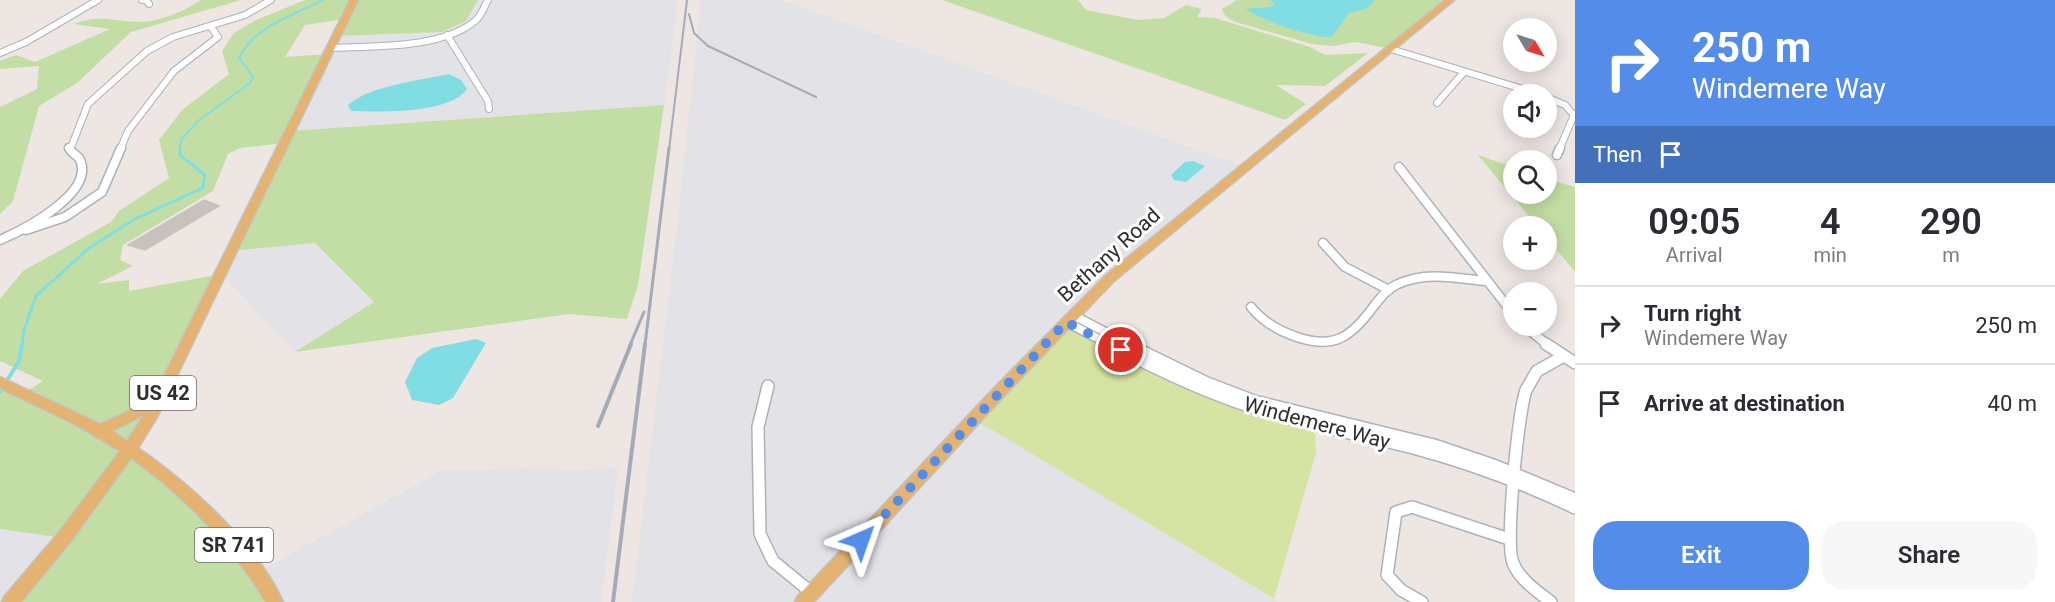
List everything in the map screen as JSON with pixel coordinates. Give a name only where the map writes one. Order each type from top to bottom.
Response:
[{"type":"main road","name":"US 42","points":[[9,602],[76,523],[130,450],[167,386],[354,0]]},
{"type":"main road","name":"Bethany Road","points":[[808,597],[1069,318],[1110,278],[1450,0]]},
{"type":"main road","name":"SR 741","points":[[0,382],[98,430],[161,472],[213,520],[249,563],[275,602]]},
{"type":"main road","points":[[98,430],[122,423],[140,412],[167,386]]},
{"type":"street","points":[[0,53],[26,42],[98,0]]},
{"type":"street","points":[[142,0],[146,0],[149,4]]},
{"type":"street","points":[[21,232],[56,208],[80,179],[79,159],[69,149],[88,104],[157,43],[245,15],[272,0]]},
{"type":"street","points":[[332,46],[404,43],[447,35],[478,18],[488,0]]},
{"type":"street","points":[[0,240],[65,218],[102,192],[128,131],[174,71],[218,37],[211,27]]},
{"type":"street","points":[[447,35],[488,101],[489,110]]},
{"type":"street","points":[[1391,49],[1505,84]]},
{"type":"street","points":[[1437,103],[1464,72]]},
{"type":"street","points":[[1557,102],[1565,105],[1574,115],[1557,155]]},
{"type":"street","points":[[1399,167],[1503,302]]},
{"type":"street","points":[[1323,243],[1345,267],[1389,290]]},
{"type":"street","points":[[1251,307],[1257,316],[1284,332],[1308,341],[1332,343],[1346,339],[1389,290],[1400,282],[1421,278],[1485,281]]},
{"type":"street","name":"Windemere Way","points":[[1069,318],[1173,376],[1238,403],[1289,419],[1434,454],[1517,478],[1575,499]]},
{"type":"street","points":[[1537,336],[1575,363]]},
{"type":"street","points":[[1551,602],[1530,586],[1513,564],[1509,539],[1517,478],[1523,399],[1527,382],[1538,369],[1564,356]]},
{"type":"street","points":[[768,386],[758,427],[762,546],[776,565],[808,597]]},
{"type":"street","name":"Windemere Way","points":[[1517,478],[1575,508]]},
{"type":"street","points":[[1422,602],[1392,583],[1387,574],[1396,512],[1412,507],[1509,539]]},
{"type":"shaded area","points":[[478,0],[678,0],[664,105],[290,131],[337,36],[442,32],[466,21]]},
{"type":"shaded area","points":[[701,0],[782,0],[1245,167],[1154,240],[974,419],[1277,602],[632,602],[677,228]]},
{"type":"shaded area","points":[[315,243],[374,302],[295,352],[221,274],[231,251]]},
{"type":"shaded area","points":[[555,467],[565,470],[618,468],[601,602],[272,602],[257,573],[441,471]]},
{"type":"shaded area","points":[[0,529],[63,539],[10,602],[0,602]]},
{"type":"green space","points":[[201,0],[241,0],[131,32],[77,83],[39,106],[13,201],[0,214],[0,107],[37,89],[39,66],[0,69],[0,61],[16,55],[35,62],[110,29],[74,24],[83,21],[91,19],[139,22],[155,20],[180,12]]},
{"type":"green space","points":[[305,0],[478,0],[466,21],[442,32],[337,36],[345,19],[305,25],[285,57],[328,54],[291,131],[664,105],[638,285],[627,319],[569,314],[295,352],[374,302],[315,243],[231,251],[284,143],[240,148],[228,154],[213,191],[123,245],[120,260],[133,266],[97,284],[129,280],[129,291],[221,274],[130,450],[257,573],[272,602],[7,602],[62,538],[0,529],[0,382],[24,393],[43,381],[0,361],[0,299],[23,271],[111,222],[119,211],[169,178],[159,140],[182,110],[229,74],[222,51],[234,33],[256,20]]},
{"type":"green space","points":[[942,0],[1078,0],[1086,10],[1138,20],[1164,18],[1186,5],[1202,9],[1197,17],[1215,18],[1310,47],[1325,55],[1368,53],[1325,86],[1276,85],[1306,104],[1285,120]]},
{"type":"green space","points":[[1237,0],[1450,0],[1391,49],[1356,42],[1332,46],[1312,44],[1239,23],[1226,17],[1222,9]]},
{"type":"green space","points":[[1478,155],[1503,164],[1503,185]]},
{"type":"green space","points":[[1557,182],[1575,187],[1575,272],[1557,250],[1557,216],[1529,216],[1519,204],[1557,204]]},
{"type":"green space","points":[[1066,322],[1315,425],[1316,453],[1274,599],[974,419]]},
{"type":"water","points":[[1271,0],[1373,0],[1373,3],[1365,9],[1349,13],[1331,38],[1286,28],[1245,9],[1270,7],[1274,4]]},
{"type":"water","points":[[449,74],[461,80],[467,89],[459,97],[446,103],[413,110],[378,112],[351,111],[348,105],[357,98],[382,88]]},
{"type":"water","points":[[1193,161],[1205,166],[1186,182],[1174,180],[1171,175],[1185,162]]},
{"type":"water","points":[[476,339],[486,343],[453,398],[439,405],[412,400],[405,382],[417,358],[432,348]]},
{"type":"building","points":[[204,200],[219,206],[145,250],[128,245]]},
{"type":"waterway","points":[[180,150],[181,140],[199,120],[250,83],[253,77],[239,58],[254,38],[276,23],[323,0]]},
{"type":"waterway","points":[[22,345],[24,330],[36,296],[89,248],[135,219],[203,188],[205,175],[180,155],[180,150]]},
{"type":"waterway","points":[[0,392],[19,361],[22,344]]},
{"type":"railway","points":[[669,150],[687,0]]},
{"type":"railway","points":[[689,14],[694,33],[708,46],[816,97]]},
{"type":"railway","points":[[645,345],[669,148]]},
{"type":"railway","points":[[630,345],[644,312]]},
{"type":"railway","points":[[598,426],[631,344]]},
{"type":"railway","points":[[613,602],[645,344]]},
{"type":"route","points":[[861,540],[1066,322],[1121,350]]}]
